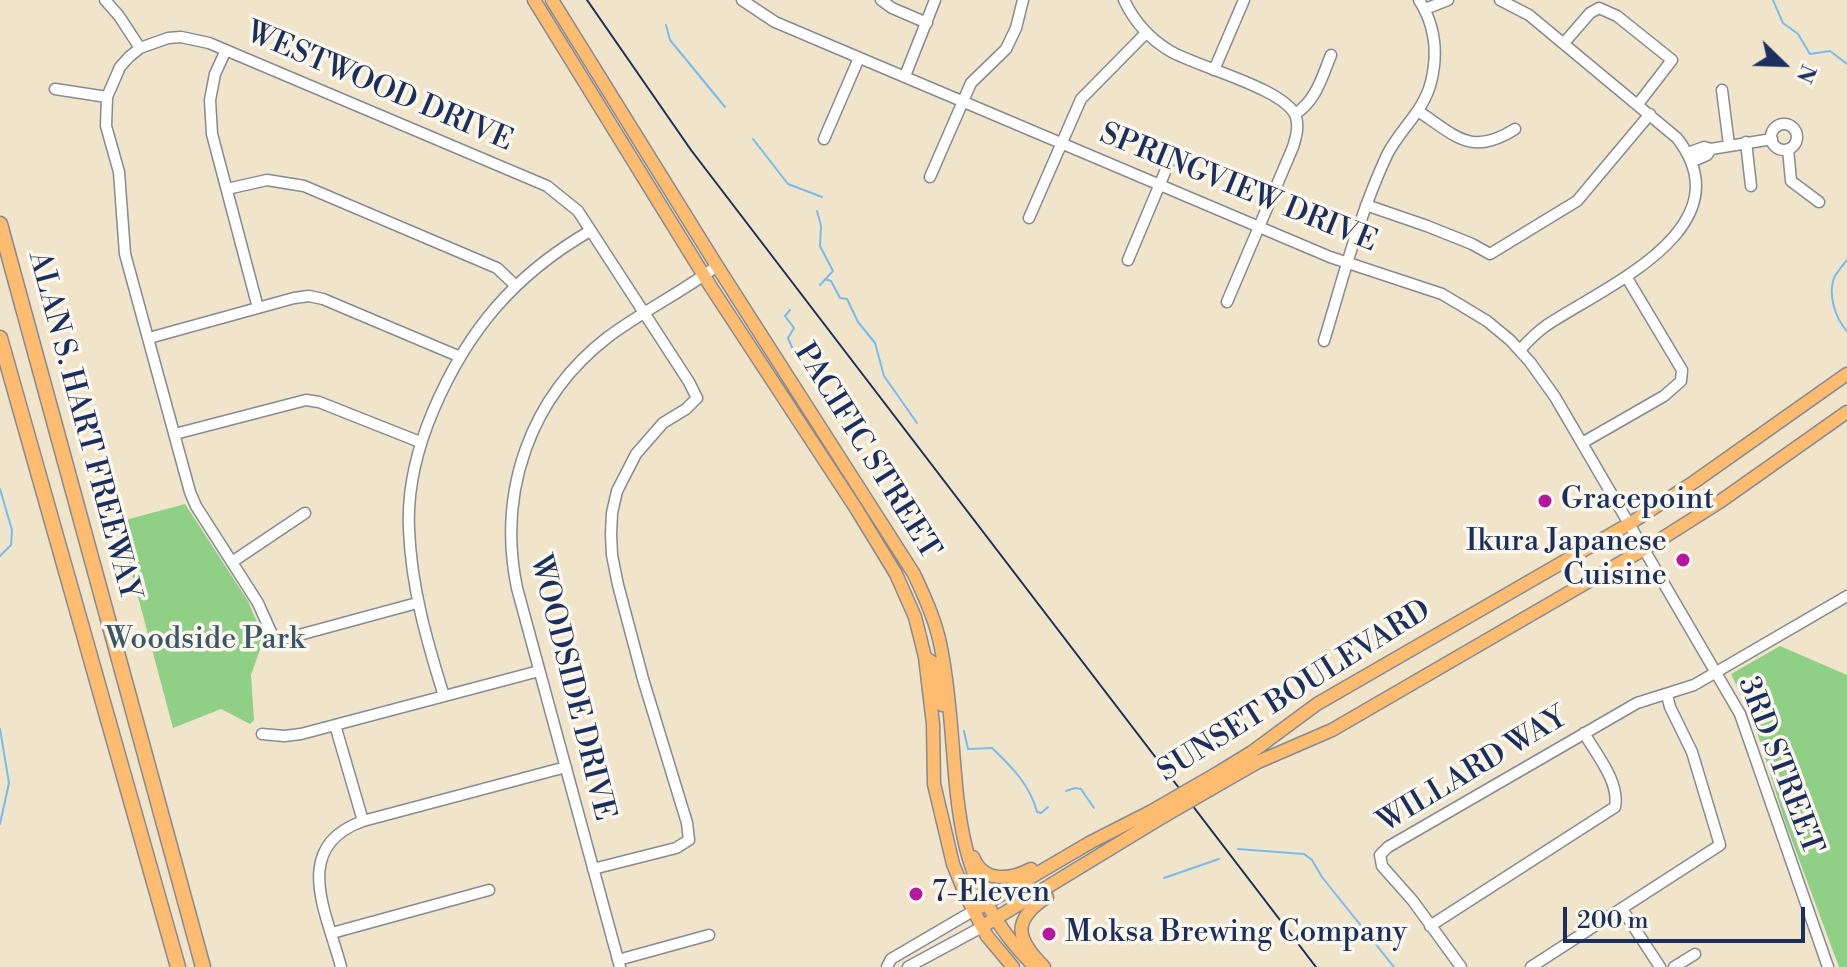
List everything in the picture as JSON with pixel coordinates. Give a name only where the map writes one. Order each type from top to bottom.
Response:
[{"type":"highway","name":"ALAN S. HART FREEWAY","points":[[0,224],[203,967]]},
{"type":"highway","name":"ALAN S. HART FREEWAY","points":[[0,338],[178,967]]},
{"type":"highway","points":[[0,376],[9,405],[23,421]]},
{"type":"main road","name":"PACIFIC STREET","points":[[534,0],[704,276],[921,588],[941,646],[950,712],[956,799],[973,875],[995,919],[1035,967]]},
{"type":"main road","name":"PACIFIC STREET","points":[[549,0],[655,163],[863,506],[906,595],[925,657],[933,724],[934,784],[953,864],[982,927],[1013,967]]},
{"type":"main road","points":[[549,0],[554,16],[551,27]]},
{"type":"main road","points":[[617,105],[616,115],[624,131],[620,139],[631,142],[645,162],[655,163]]},
{"type":"main road","name":"SUNSET BOULEVARD","points":[[1220,778],[1317,704],[1629,524],[1847,374]]},
{"type":"main road","name":"SUNSET BOULEVARD","points":[[973,911],[1057,863],[1156,815],[1220,778],[1332,730],[1644,549],[1718,503],[1847,412]]},
{"type":"main road","points":[[906,595],[921,588]]},
{"type":"main road","points":[[925,657],[935,664],[939,701],[950,712]]},
{"type":"main road","name":"SUNSET BOULEVARD","points":[[982,927],[1065,878],[1156,815]]},
{"type":"main road","points":[[963,840],[981,870],[1000,878],[1024,873],[1039,865],[1057,863]]},
{"type":"main road","points":[[1044,967],[1024,945],[1022,927],[1032,909],[1056,892],[1065,878]]},
{"type":"street","points":[[105,0],[140,48],[120,67],[107,97],[106,126],[122,194],[122,237],[196,506],[258,603],[274,639],[288,638],[417,603]]},
{"type":"street","name":"SPRINGVIEW DRIVE","points":[[742,0],[775,22],[859,58],[1348,263],[1442,294],[1487,321],[1520,350],[1543,378],[1629,524]]},
{"type":"street","points":[[881,0],[927,23]]},
{"type":"street","points":[[905,76],[935,0]]},
{"type":"street","points":[[930,177],[962,100],[977,75],[1006,49],[1016,28],[1023,0]]},
{"type":"street","points":[[1124,0],[1146,33],[1169,50],[1280,98],[1295,114],[1297,136],[1227,302]]},
{"type":"street","points":[[1214,70],[1244,0]]},
{"type":"street","points":[[1324,341],[1366,205],[1395,139],[1425,99],[1434,69],[1434,39],[1422,5],[1448,0]]},
{"type":"street","points":[[1500,0],[1517,7],[1564,43],[1677,138],[1689,158],[1694,199],[1683,227],[1665,246],[1627,278],[1547,325],[1520,350]]},
{"type":"street","points":[[1564,43],[1590,13],[1599,8],[1617,16],[1672,60],[1638,104]]},
{"type":"street","points":[[1029,218],[1081,99],[1146,33]]},
{"type":"street","name":"WESTWOOD DRIVE","points":[[140,48],[181,37],[209,43],[547,186],[578,211],[697,398],[663,423],[636,454],[617,491],[611,534],[618,585],[687,823],[689,840],[676,848],[593,869]]},
{"type":"street","points":[[226,50],[215,74],[210,116],[216,155],[258,308]]},
{"type":"street","points":[[1295,114],[1314,96],[1331,55]]},
{"type":"street","points":[[824,139],[859,58]]},
{"type":"street","points":[[55,89],[107,97]]},
{"type":"street","points":[[1722,90],[1729,145]]},
{"type":"street","points":[[1418,111],[1468,142],[1490,142],[1515,129]]},
{"type":"street","points":[[1366,205],[1427,226],[1490,254],[1577,201],[1650,114]]},
{"type":"street","points":[[1772,139],[1778,126],[1792,127],[1796,140],[1788,149],[1791,181],[1819,202]]},
{"type":"street","points":[[1689,158],[1707,155],[1711,149],[1772,139]]},
{"type":"street","points":[[1772,139],[1776,147],[1788,149]]},
{"type":"street","points":[[1746,142],[1751,186]]},
{"type":"street","points":[[1128,260],[1170,160]]},
{"type":"street","points":[[227,189],[267,180],[304,186],[497,268],[515,285]]},
{"type":"street","points":[[444,696],[417,603],[408,526],[410,495],[420,442],[458,356],[515,285],[590,231]]},
{"type":"street","name":"WOODSIDE DRIVE","points":[[619,964],[517,588],[511,554],[511,502],[521,461],[537,422],[564,379],[593,349],[717,266]]},
{"type":"street","points":[[1582,443],[1664,396],[1681,381],[1682,370],[1627,278]]},
{"type":"street","points":[[149,338],[309,296],[323,299],[458,356]]},
{"type":"street","points":[[175,434],[306,400],[319,402],[420,442]]},
{"type":"street","points":[[232,562],[305,513]]},
{"type":"street","name":"3RD STREET","points":[[1629,524],[1717,672],[1744,724],[1828,967]]},
{"type":"street","name":"WILLARD WAY","points":[[1461,967],[1413,901],[1382,866],[1380,855],[1388,847],[1637,703],[1682,691],[1847,596]]},
{"type":"street","points":[[262,734],[284,736],[335,725],[539,671]]},
{"type":"street","points":[[1531,967],[1720,845],[1692,752],[1667,695]]},
{"type":"street","points":[[335,725],[363,821]]},
{"type":"street","points":[[1430,926],[1615,807],[1615,793],[1607,772],[1584,733]]},
{"type":"street","points":[[341,967],[318,870],[334,835],[363,821],[566,767]]},
{"type":"street","points":[[332,933],[489,890]]},
{"type":"street","points":[[1622,909],[1660,967]]},
{"type":"street","name":"SUNSET BOULEVARD","points":[[887,967],[891,959],[973,911]]},
{"type":"street","name":"SUNSET BOULEVARD","points":[[908,967],[982,927]]},
{"type":"street","points":[[619,964],[709,935]]},
{"type":"street","points":[[1674,967],[1695,954]]},
{"type":"green space","name":"Woodside Park","points":[[185,504],[248,601],[257,622],[262,644],[251,675],[254,720],[250,724],[221,709],[173,728],[118,522]]},
{"type":"green space","points":[[1780,646],[1847,675],[1847,967],[1839,967],[1784,819],[1754,722],[1731,674]]},
{"type":"waterway","points":[[1773,0],[1783,23],[1798,34],[1810,54],[1830,51],[1847,64]]},
{"type":"waterway","points":[[666,25],[670,40],[725,107]]},
{"type":"waterway","points":[[753,139],[788,184],[822,197]]},
{"type":"waterway","points":[[817,211],[821,226],[820,246],[833,271],[820,285]]},
{"type":"waterway","points":[[1847,260],[1835,276],[1832,290],[1836,312],[1847,331]]},
{"type":"waterway","points":[[825,279],[831,281],[840,298],[847,299],[858,322],[875,343],[884,376],[917,423]]},
{"type":"waterway","points":[[790,310],[785,316],[794,328],[788,338],[797,359]]},
{"type":"waterway","points":[[0,489],[12,530],[11,545],[0,556]]},
{"type":"waterway","points":[[0,729],[9,783],[0,824]]},
{"type":"waterway","points":[[964,731],[968,749],[992,748],[1013,769],[1030,793],[1037,812],[1041,813],[1048,807]]},
{"type":"waterway","points":[[1066,791],[1081,789],[1094,808]]},
{"type":"waterway","points":[[1238,849],[1304,854],[1312,860],[1322,877],[1394,967]]},
{"type":"waterway","points":[[1164,878],[1219,859]]},
{"type":"railway","points":[[587,0],[691,150],[1316,967]]},
{"type":"place","name":"Gracepoint","points":[[1545,501]]},
{"type":"place","name":"Ikura Japanese Cuisine","points":[[1683,560]]},
{"type":"place","name":"7-Eleven","points":[[916,894]]},
{"type":"place","name":"Moksa Brewing Company","points":[[1049,934]]}]
